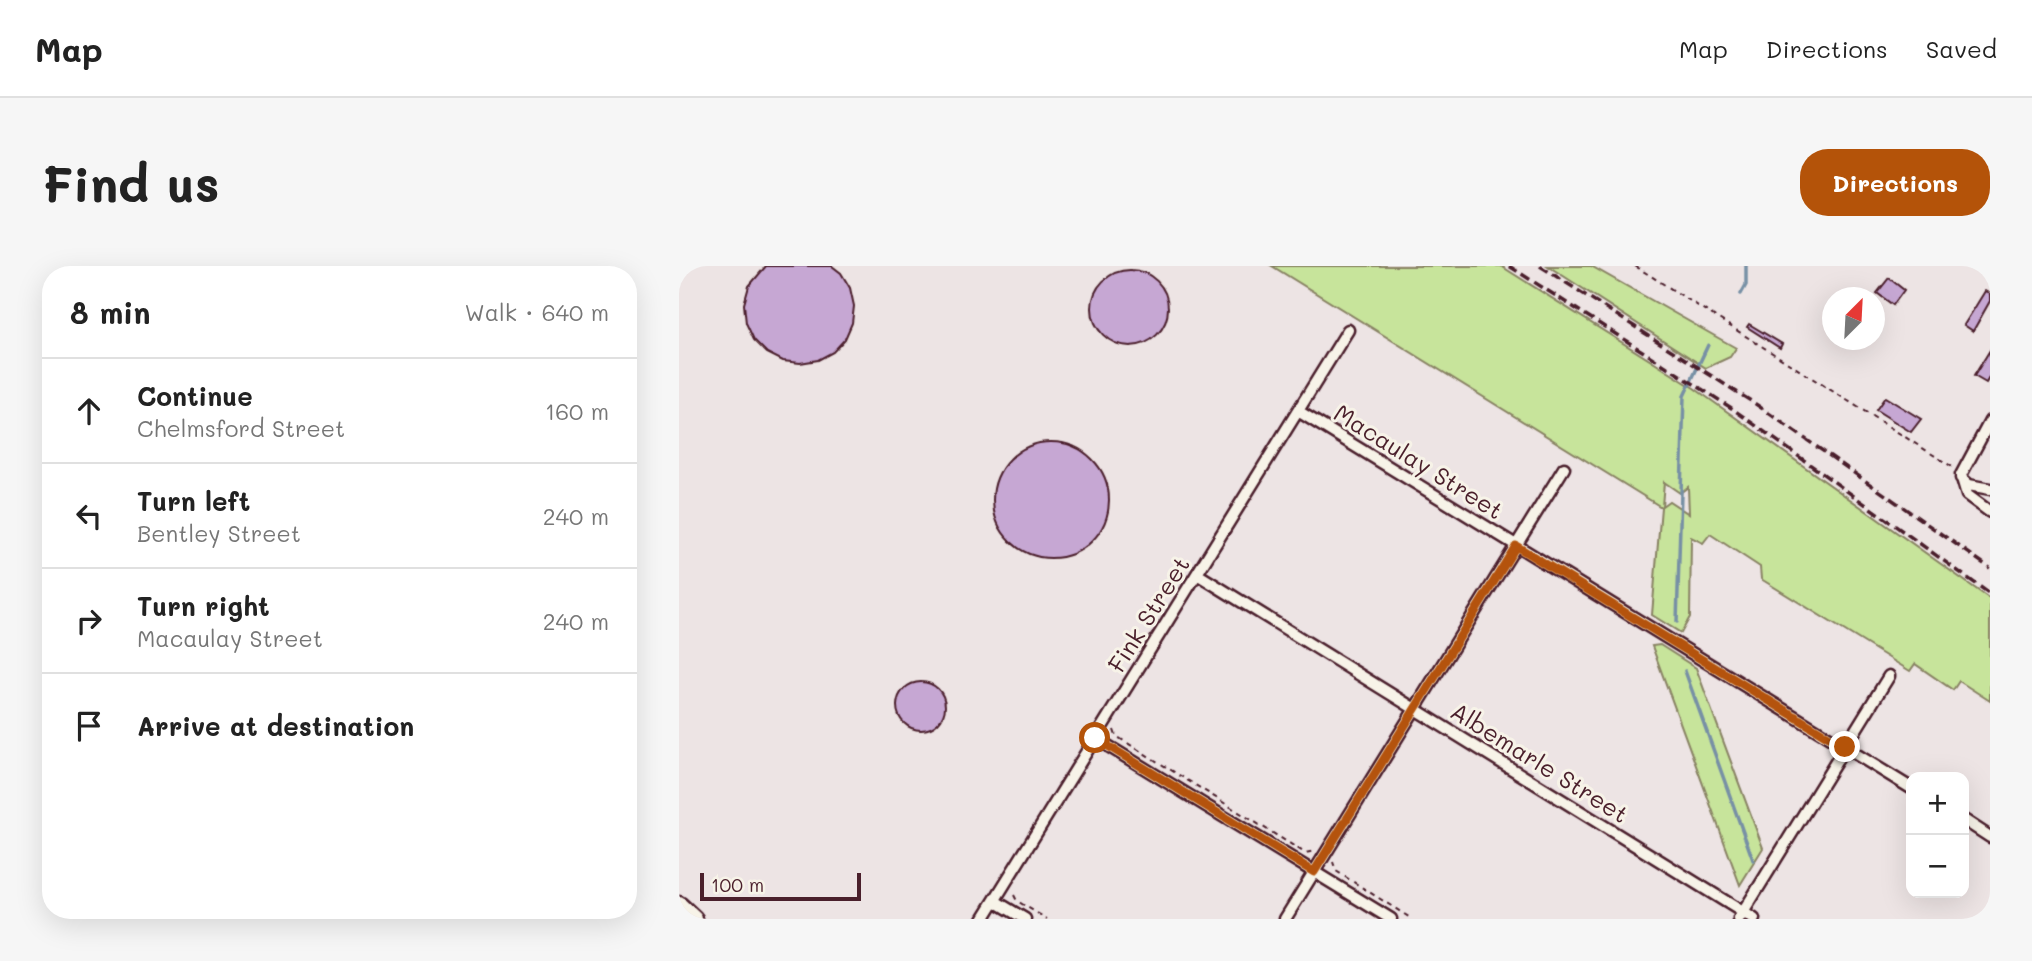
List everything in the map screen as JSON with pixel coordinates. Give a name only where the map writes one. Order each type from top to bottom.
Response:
[{"type":"main road","points":[[679,905],[694,919]]},
{"type":"street","name":"Fink Street","points":[[983,919],[1099,741],[1197,574],[1348,330]]},
{"type":"street","name":"Macaulay Street","points":[[1298,411],[1906,785]]},
{"type":"street","points":[[1990,421],[1961,475],[1967,495],[1990,512]]},
{"type":"street","points":[[1285,919],[1565,468]]},
{"type":"street","points":[[1961,475],[1969,485],[1990,489]]},
{"type":"street","name":"Albemarle Street","points":[[1197,574],[1741,916],[1754,919]]},
{"type":"street","points":[[1741,916],[1889,676]]},
{"type":"street","points":[[1099,741],[1391,919]]},
{"type":"street","points":[[1969,823],[1990,837]]},
{"type":"street","points":[[995,901],[1025,919]]},
{"type":"path","points":[[1635,266],[1961,475]]},
{"type":"path","points":[[1099,741],[1116,724]]},
{"type":"path","points":[[1113,728],[1116,736],[1305,853],[1309,854],[1318,849]]},
{"type":"path","points":[[1334,856],[1332,863],[1336,871],[1412,919]]},
{"type":"path","points":[[1013,889],[1017,901],[1047,919]]},
{"type":"green space","points":[[1272,266],[1501,266],[1694,388],[1990,599],[1990,701],[1959,681],[1953,690],[1915,664],[1910,671],[1761,579],[1760,567],[1710,534],[1703,543],[1691,537],[1690,617],[1681,633],[1652,615],[1661,507]],"holes":[[[1664,482],[1680,493],[1688,487],[1689,514],[1669,501],[1662,506]]]},
{"type":"green space","points":[[1548,266],[1591,266],[1736,348],[1730,357],[1706,368]]},
{"type":"green space","points":[[1660,645],[1696,668],[1763,848],[1740,885],[1652,646]]},
{"type":"building","points":[[766,266],[832,266],[841,273],[850,288],[854,306],[852,323],[845,339],[833,352],[818,360],[800,363],[783,361],[767,353],[754,340],[746,323],[744,304],[749,286]]},
{"type":"building","points":[[1130,270],[1144,273],[1157,281],[1165,294],[1168,308],[1165,322],[1157,335],[1144,343],[1130,346],[1116,343],[1103,335],[1095,322],[1092,308],[1095,294],[1103,281],[1116,273]]},
{"type":"building","points":[[1889,278],[1904,290],[1893,305],[1885,299],[1885,287],[1882,287]]},
{"type":"building","points":[[1985,291],[1990,294],[1990,301],[1973,331],[1964,325]]},
{"type":"building","points":[[1749,324],[1782,344],[1780,348],[1747,327]]},
{"type":"building","points":[[1990,350],[1990,376],[1986,383],[1974,376]]},
{"type":"building","points":[[1885,397],[1921,419],[1911,432],[1876,410]]},
{"type":"building","points":[[1051,442],[1073,446],[1092,459],[1105,478],[1109,500],[1105,522],[1092,541],[1073,554],[1051,558],[1029,554],[1010,541],[997,522],[993,500],[997,478],[1010,459],[1029,446]]},
{"type":"building","points":[[921,682],[938,689],[945,706],[938,723],[921,730],[904,723],[897,706],[904,689]]},
{"type":"waterway","points":[[1741,294],[1746,285],[1746,266]]},
{"type":"waterway","points":[[1677,622],[1684,396],[1708,345]]},
{"type":"waterway","points":[[1685,671],[1753,860]]},
{"type":"railway","points":[[1509,266],[1730,407],[1990,594]]},
{"type":"railway","points":[[1540,266],[1757,405],[1990,568]]},
{"type":"route","points":[[1095,738],[1314,872],[1516,546],[1845,747]]}]
